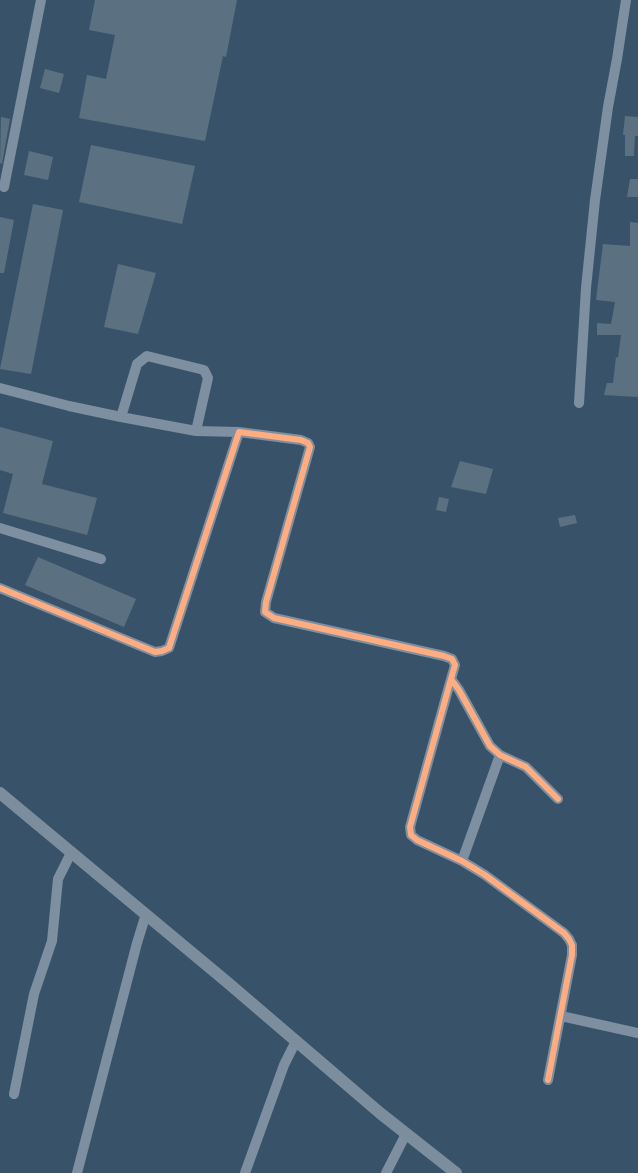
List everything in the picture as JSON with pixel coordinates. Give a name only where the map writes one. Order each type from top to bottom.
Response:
[{"type":"main road","points":[[0,793],[406,1134],[456,1173]]},
{"type":"street","points":[[4,187],[41,0]]},
{"type":"street","points":[[579,403],[586,288],[595,200],[626,0]]},
{"type":"street","points":[[121,417],[137,364],[147,356],[204,370],[208,378],[196,431]]},
{"type":"street","points":[[0,388],[69,406],[196,431],[240,432],[301,440],[308,443],[310,447],[266,602],[265,612],[274,618],[452,659],[455,665],[410,827],[411,835],[417,840],[462,861],[485,875],[564,933],[569,939],[572,945],[572,955],[548,1080]]},
{"type":"street","points":[[0,588],[155,652],[169,648],[240,432]]},
{"type":"street","points":[[0,528],[101,559]]},
{"type":"street","points":[[451,679],[490,746],[500,755],[526,767],[558,799]]},
{"type":"street","points":[[462,861],[500,755]]},
{"type":"street","points":[[14,1094],[34,994],[52,941],[58,879],[72,853]]},
{"type":"street","points":[[77,1173],[146,914]]},
{"type":"street","points":[[561,1016],[638,1033]]},
{"type":"street","points":[[245,1173],[284,1065],[296,1041]]},
{"type":"street","points":[[386,1173],[406,1134]]},
{"type":"building","points":[[95,0],[237,0],[226,57],[223,56],[205,141],[79,118],[87,75],[106,79],[115,35],[89,30]]},
{"type":"building","points":[[45,69],[64,74],[59,93],[40,88]]},
{"type":"building","points":[[625,116],[638,117],[638,136],[635,136],[634,156],[625,156],[625,135],[623,135]]},
{"type":"building","points":[[1,117],[10,119],[2,164],[0,163]]},
{"type":"building","points":[[91,145],[195,166],[182,224],[79,202]]},
{"type":"building","points":[[29,151],[53,157],[48,180],[24,175]]},
{"type":"building","points":[[630,179],[638,179],[638,197],[627,197]]},
{"type":"building","points":[[33,204],[63,210],[31,374],[0,369]]},
{"type":"building","points":[[0,217],[14,220],[4,273],[0,273]]},
{"type":"building","points":[[630,222],[638,223],[638,397],[604,395],[607,383],[613,383],[621,335],[597,335],[597,323],[611,324],[615,302],[596,300],[603,244],[630,246]]},
{"type":"building","points":[[118,264],[156,273],[138,334],[104,327]]},
{"type":"building","points":[[0,427],[53,441],[42,484],[97,498],[87,535],[3,513],[13,474],[0,470]]},
{"type":"building","points":[[460,461],[493,469],[486,494],[451,487]]},
{"type":"building","points":[[439,497],[449,499],[446,512],[436,510]]},
{"type":"building","points":[[575,515],[577,523],[560,527],[558,518]]},
{"type":"building","points":[[38,557],[136,599],[124,627],[25,585]]},
{"type":"cycle path","points":[[0,588],[155,652],[169,648],[239,432],[301,440],[308,443],[310,447],[266,602],[265,612],[274,618],[444,656],[452,659],[455,665],[451,679]]},
{"type":"cycle path","points":[[548,1080],[572,955],[572,945],[569,939],[564,933],[485,875],[462,861],[417,840],[411,835],[410,827],[451,679],[490,746],[500,755],[526,767],[558,799]]}]
